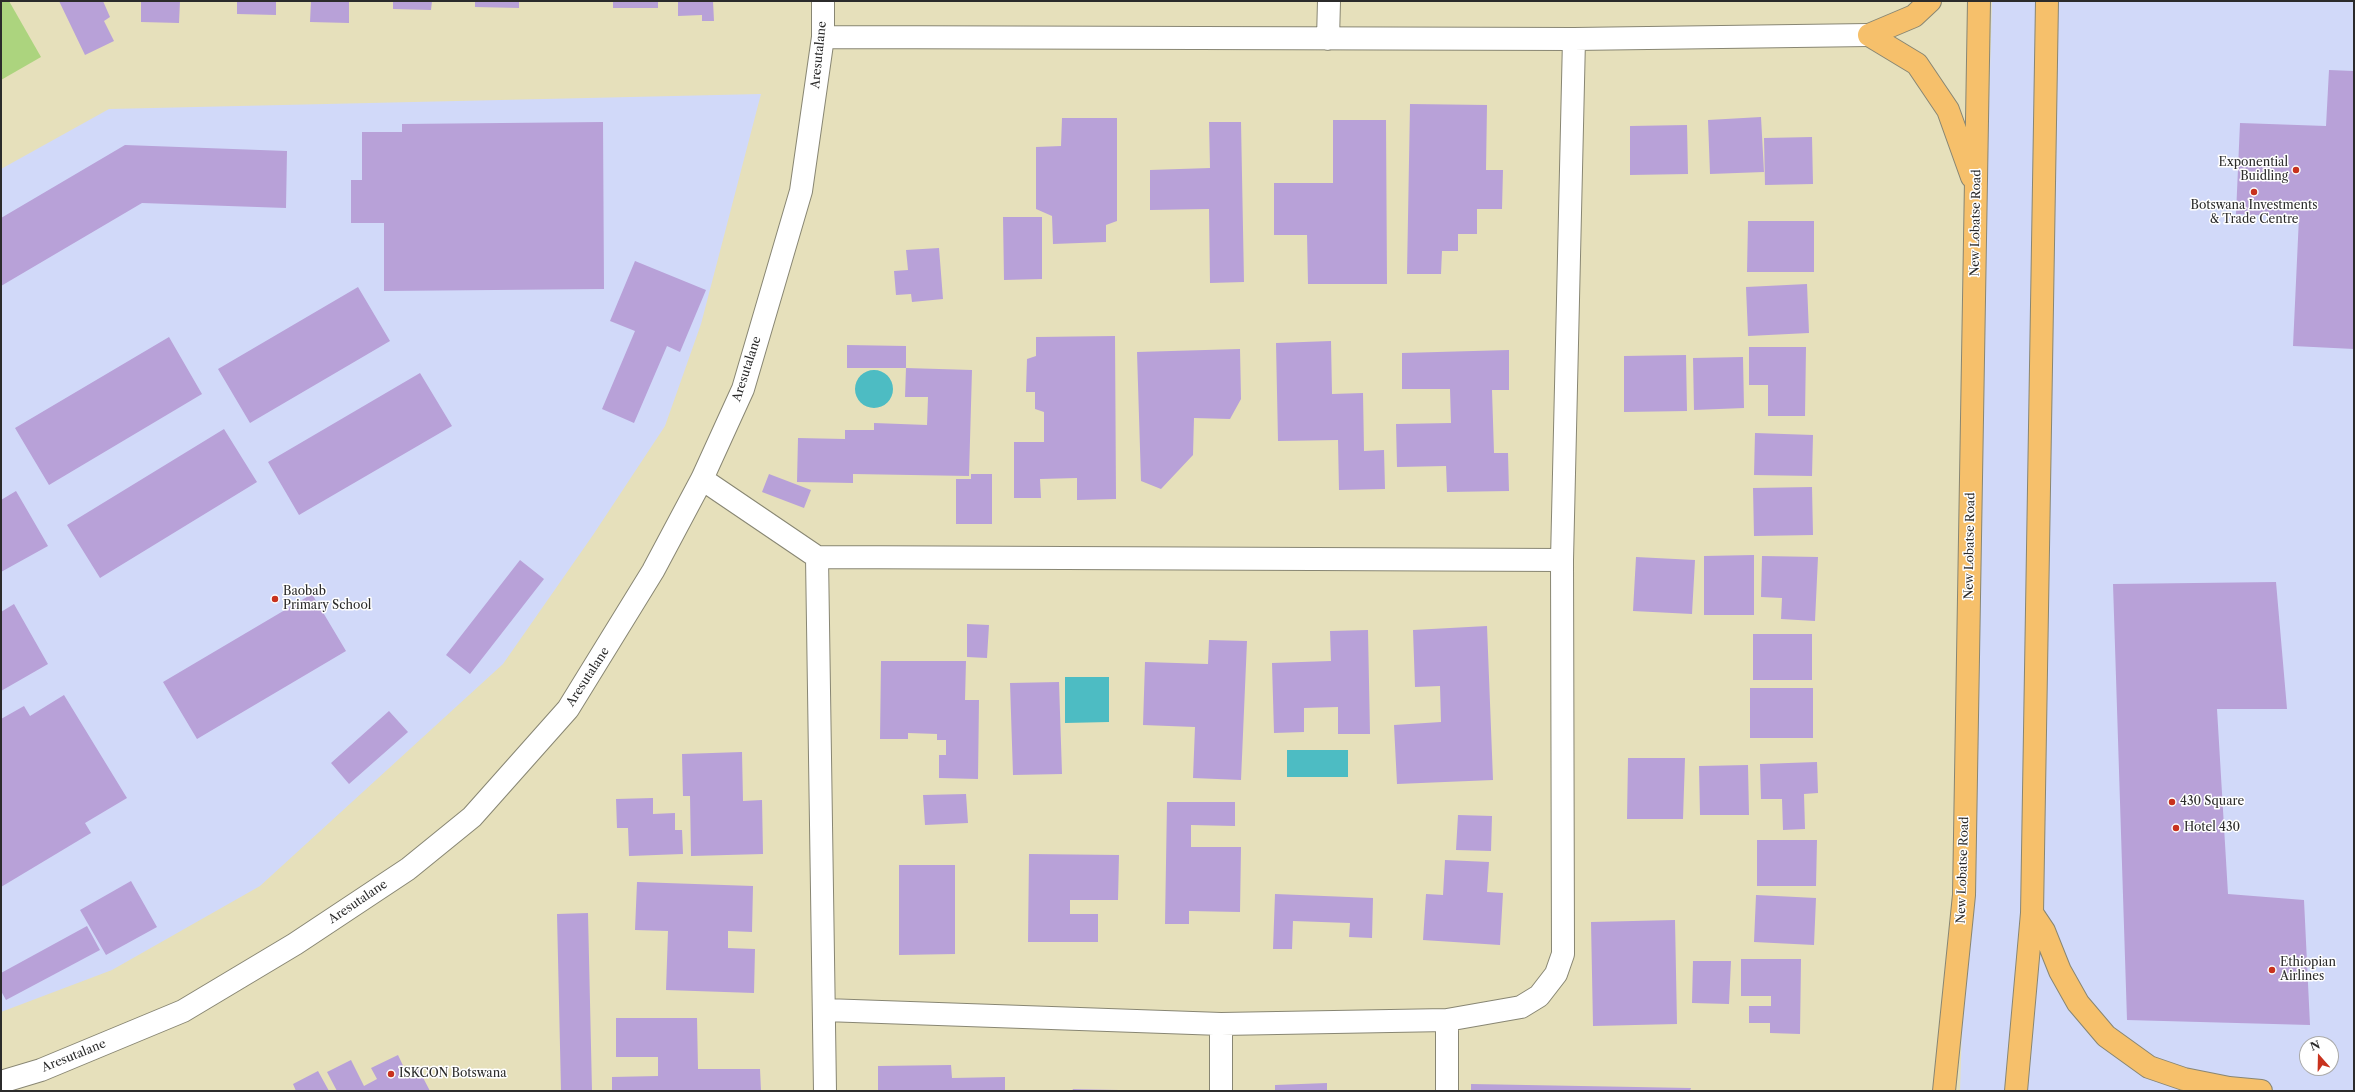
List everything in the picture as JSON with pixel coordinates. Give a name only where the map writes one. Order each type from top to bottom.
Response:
[{"type":"main road","points":[[1869,35],[1914,16],[1930,1]]},
{"type":"main road","name":"New Lobatse Road","points":[[1944,1091],[1964,895],[1979,1]]},
{"type":"main road","points":[[2016,1091],[2032,913],[2047,1]]},
{"type":"main road","points":[[1869,35],[1917,64],[1948,110],[1976,190]]},
{"type":"main road","points":[[2032,913],[2044,931],[2060,971],[2078,1004],[2106,1036],[2149,1067],[2184,1079],[2229,1088],[2261,1091]]},
{"type":"street","name":"Aresutalane","points":[[1,1082],[41,1070],[183,1011],[295,944],[408,870],[472,817],[568,709],[654,571],[702,479],[743,389],[800,191],[823,38],[823,1]]},
{"type":"street","points":[[1328,1],[1328,39]]},
{"type":"street","points":[[823,38],[1574,39],[1869,35]]},
{"type":"street","points":[[825,1010],[1221,1024],[1447,1020],[1521,1007],[1539,996],[1556,974],[1563,954],[1562,560],[1574,39]]},
{"type":"street","points":[[702,479],[817,557],[1562,560]]},
{"type":"street","points":[[817,557],[825,1010],[825,1091]]},
{"type":"street","points":[[1447,1020],[1447,1091]]},
{"type":"street","points":[[1221,1024],[1221,1091]]},
{"type":"shaded area","points":[[1992,1],[2354,1],[2354,1091],[1960,1091]]},
{"type":"shaded area","name":"Baobab Primary School","points":[[761,94],[701,324],[665,426],[593,535],[503,664],[260,886],[112,970],[1,1012],[1,169],[109,109]]},
{"type":"green space","points":[[1,1],[9,1],[41,57],[1,80]]},
{"type":"water","points":[[870,370],[878,370],[888,375],[892,382],[892,396],[888,403],[878,408],[870,408],[860,403],[858,400],[855,393],[855,385],[860,375],[863,373]]},
{"type":"water","points":[[1065,677],[1109,677],[1109,722],[1065,723]]},
{"type":"water","points":[[1287,750],[1348,750],[1348,777],[1287,777]]},
{"type":"building","points":[[59,1],[103,1],[110,17],[104,21],[114,41],[85,55]]},
{"type":"building","points":[[141,1],[180,1],[179,23],[141,22]]},
{"type":"building","points":[[237,1],[276,1],[276,15],[237,14]]},
{"type":"building","points":[[311,1],[349,1],[349,23],[310,22]]},
{"type":"building","points":[[393,1],[432,1],[431,10],[393,9]]},
{"type":"building","points":[[475,1],[519,1],[519,8],[475,7]]},
{"type":"building","points":[[613,1],[658,1],[658,8],[613,8]]},
{"type":"building","points":[[678,1],[713,1],[714,21],[702,21],[702,15],[678,16]]},
{"type":"building","name":"Exponential Buidling","points":[[2329,70],[2354,71],[2354,349],[2293,346],[2299,217],[2236,214],[2240,123],[2326,126]]},
{"type":"building","points":[[1410,104],[1487,105],[1486,170],[1503,170],[1502,209],[1477,209],[1477,234],[1458,234],[1458,251],[1442,251],[1441,274],[1407,274]]},
{"type":"building","points":[[1761,117],[1764,172],[1710,174],[1708,120]]},
{"type":"building","points":[[1062,118],[1117,118],[1117,221],[1106,225],[1106,242],[1053,244],[1052,216],[1036,209],[1036,147],[1061,146]]},
{"type":"building","points":[[1333,120],[1386,120],[1387,284],[1308,284],[1307,235],[1274,235],[1274,183],[1333,183]]},
{"type":"building","points":[[603,122],[604,289],[384,291],[384,223],[351,223],[351,180],[362,180],[362,132],[402,132],[402,124]]},
{"type":"building","points":[[1209,122],[1241,122],[1244,282],[1210,283],[1209,209],[1150,210],[1150,170],[1210,168]]},
{"type":"building","points":[[1687,125],[1688,174],[1630,175],[1630,126]]},
{"type":"building","points":[[1812,137],[1813,184],[1765,185],[1764,138]]},
{"type":"building","points":[[125,145],[287,151],[286,208],[142,203],[1,286],[1,218]]},
{"type":"building","points":[[1003,217],[1042,217],[1042,279],[1004,280]]},
{"type":"building","points":[[1748,221],[1814,221],[1814,272],[1747,272]]},
{"type":"building","points":[[939,248],[943,299],[912,302],[911,294],[896,295],[894,271],[908,270],[906,250]]},
{"type":"building","points":[[635,261],[706,290],[680,352],[667,346],[634,423],[602,409],[635,331],[610,321]]},
{"type":"building","points":[[1807,284],[1809,333],[1748,336],[1746,287]]},
{"type":"building","points":[[358,287],[390,341],[250,423],[218,369]]},
{"type":"building","points":[[1115,336],[1116,499],[1077,500],[1077,478],[1040,479],[1041,498],[1014,498],[1014,442],[1044,442],[1044,412],[1035,409],[1035,392],[1026,392],[1027,359],[1036,356],[1036,337]]},
{"type":"building","points":[[169,337],[202,394],[49,485],[15,428]]},
{"type":"building","points":[[1331,341],[1332,394],[1363,393],[1364,451],[1384,450],[1385,489],[1339,490],[1338,440],[1278,441],[1276,343]]},
{"type":"building","points":[[847,345],[906,346],[906,368],[847,368]]},
{"type":"building","points":[[1749,347],[1806,347],[1805,416],[1768,416],[1768,385],[1749,385]]},
{"type":"building","points":[[1240,349],[1241,399],[1230,419],[1194,418],[1193,455],[1161,489],[1141,481],[1137,352]]},
{"type":"building","points":[[1509,350],[1509,390],[1492,390],[1494,453],[1508,453],[1509,491],[1447,492],[1446,466],[1397,467],[1396,424],[1451,423],[1450,389],[1402,389],[1402,353]]},
{"type":"building","points":[[1686,355],[1687,411],[1624,412],[1624,356]]},
{"type":"building","points":[[1743,357],[1744,408],[1694,410],[1693,358]]},
{"type":"building","points":[[906,368],[972,370],[969,476],[853,474],[853,483],[797,482],[798,438],[845,439],[845,430],[874,430],[874,423],[927,425],[928,397],[905,397]]},
{"type":"building","points":[[420,373],[452,426],[299,515],[268,462]]},
{"type":"building","points":[[224,429],[257,482],[100,578],[67,525]]},
{"type":"building","points":[[1755,433],[1813,435],[1812,476],[1754,475]]},
{"type":"building","points":[[769,474],[811,490],[804,508],[762,492]]},
{"type":"building","points":[[971,474],[992,474],[992,524],[956,524],[956,479],[971,479]]},
{"type":"building","points":[[1812,487],[1813,535],[1754,536],[1753,488]]},
{"type":"building","points":[[16,491],[48,546],[1,572],[1,500]]},
{"type":"building","points":[[1754,555],[1754,615],[1704,615],[1704,556]]},
{"type":"building","points":[[1762,556],[1818,557],[1815,621],[1781,619],[1782,598],[1761,597]]},
{"type":"building","points":[[1636,557],[1695,560],[1692,614],[1633,611]]},
{"type":"building","points":[[520,560],[544,579],[470,674],[446,655]]},
{"type":"building","name":"430 Square","points":[[2276,582],[2287,709],[2217,709],[2228,894],[2304,900],[2310,1025],[2127,1020],[2113,584]]},
{"type":"building","points":[[312,594],[346,651],[197,739],[163,682]]},
{"type":"building","points":[[14,604],[48,664],[1,691],[1,612]]},
{"type":"building","points":[[967,624],[989,625],[987,658],[967,657]]},
{"type":"building","points":[[1487,626],[1493,780],[1397,784],[1394,725],[1441,722],[1440,686],[1415,687],[1413,630]]},
{"type":"building","points":[[1368,630],[1370,734],[1338,734],[1338,707],[1304,708],[1304,732],[1274,733],[1272,663],[1331,661],[1330,631]]},
{"type":"building","points":[[1753,634],[1812,634],[1812,680],[1753,680]]},
{"type":"building","points":[[1209,640],[1247,641],[1241,780],[1193,778],[1195,727],[1143,725],[1145,662],[1208,664]]},
{"type":"building","points":[[881,661],[966,661],[965,700],[979,700],[978,779],[939,778],[939,755],[946,755],[946,740],[937,740],[937,734],[908,733],[908,739],[880,739]]},
{"type":"building","points":[[1059,682],[1062,774],[1013,775],[1010,683]]},
{"type":"building","points":[[1750,688],[1813,688],[1813,738],[1750,738]]},
{"type":"building","points":[[64,695],[127,798],[85,823],[91,833],[1,887],[1,719],[24,706],[30,716]]},
{"type":"building","points":[[389,711],[408,732],[349,784],[331,763]]},
{"type":"building","points":[[742,752],[743,801],[762,800],[763,854],[691,856],[690,796],[683,796],[682,754]]},
{"type":"building","points":[[1628,758],[1685,758],[1683,819],[1627,819]]},
{"type":"building","points":[[1817,762],[1818,793],[1804,794],[1805,829],[1783,830],[1782,799],[1761,799],[1760,764]]},
{"type":"building","points":[[1748,765],[1749,815],[1700,815],[1699,766]]},
{"type":"building","points":[[966,794],[968,823],[925,825],[923,795]]},
{"type":"building","points":[[653,798],[653,814],[675,813],[675,830],[682,830],[683,854],[629,856],[628,828],[617,828],[616,799]]},
{"type":"building","points":[[1167,802],[1235,802],[1235,826],[1191,825],[1191,847],[1241,847],[1240,912],[1189,911],[1189,924],[1165,924]]},
{"type":"building","points":[[1458,815],[1492,816],[1491,851],[1456,850]]},
{"type":"building","points":[[1757,840],[1817,840],[1816,886],[1757,886]]},
{"type":"building","points":[[1029,854],[1119,855],[1118,900],[1070,900],[1070,914],[1098,914],[1098,942],[1028,942]]},
{"type":"building","points":[[1445,860],[1489,862],[1487,892],[1503,893],[1500,945],[1423,940],[1426,894],[1443,895]]},
{"type":"building","points":[[899,865],[955,865],[955,954],[899,955]]},
{"type":"building","points":[[131,881],[157,927],[106,955],[80,910]]},
{"type":"building","points":[[637,882],[753,886],[752,932],[728,931],[728,948],[755,949],[754,993],[666,990],[668,931],[635,930]]},
{"type":"building","points":[[1275,894],[1373,898],[1372,938],[1349,937],[1350,923],[1293,921],[1292,949],[1273,949]]},
{"type":"building","points":[[1756,895],[1816,898],[1814,945],[1754,942]]},
{"type":"building","points":[[588,913],[592,1091],[561,1091],[557,914]]},
{"type":"building","points":[[1675,920],[1677,1024],[1593,1026],[1591,922]]},
{"type":"building","points":[[87,926],[100,950],[6,1000],[1,991],[1,973]]},
{"type":"building","points":[[1741,959],[1801,959],[1800,1034],[1770,1033],[1770,1023],[1749,1023],[1749,1006],[1771,1006],[1771,996],[1741,996]]},
{"type":"building","points":[[1693,961],[1731,961],[1729,1004],[1692,1003]]},
{"type":"building","points":[[616,1018],[697,1018],[698,1069],[760,1069],[761,1091],[612,1091],[612,1077],[658,1076],[658,1057],[616,1057]]},
{"type":"building","name":"ISKCON Botswana","points":[[398,1055],[408,1076],[419,1070],[430,1091],[337,1091],[327,1072],[351,1060],[364,1086],[377,1079],[371,1068]]},
{"type":"building","points":[[951,1065],[952,1078],[1005,1077],[1005,1091],[878,1091],[878,1066]]},
{"type":"building","points":[[318,1071],[329,1091],[296,1091],[293,1084]]},
{"type":"building","points":[[1327,1083],[1327,1091],[1275,1091],[1275,1085]]},
{"type":"building","points":[[1471,1084],[1691,1088],[1690,1091],[1471,1091]]},
{"type":"building","points":[[1073,1089],[1119,1090],[1119,1091],[1072,1091]]},
{"type":"place","name":"Exponential Buidling","points":[[2296,170]]},
{"type":"place","name":"Botswana Investments & Trade Centre","points":[[2254,192]]},
{"type":"place","name":"Baobab Primary School","points":[[275,599]]},
{"type":"place","name":"430 Square","points":[[2172,802]]},
{"type":"place","name":"Hotel 430","points":[[2176,828]]},
{"type":"place","name":"Ethiopian Airlines","points":[[2272,970]]},
{"type":"place","name":"ISKCON Botswana","points":[[391,1074]]}]
